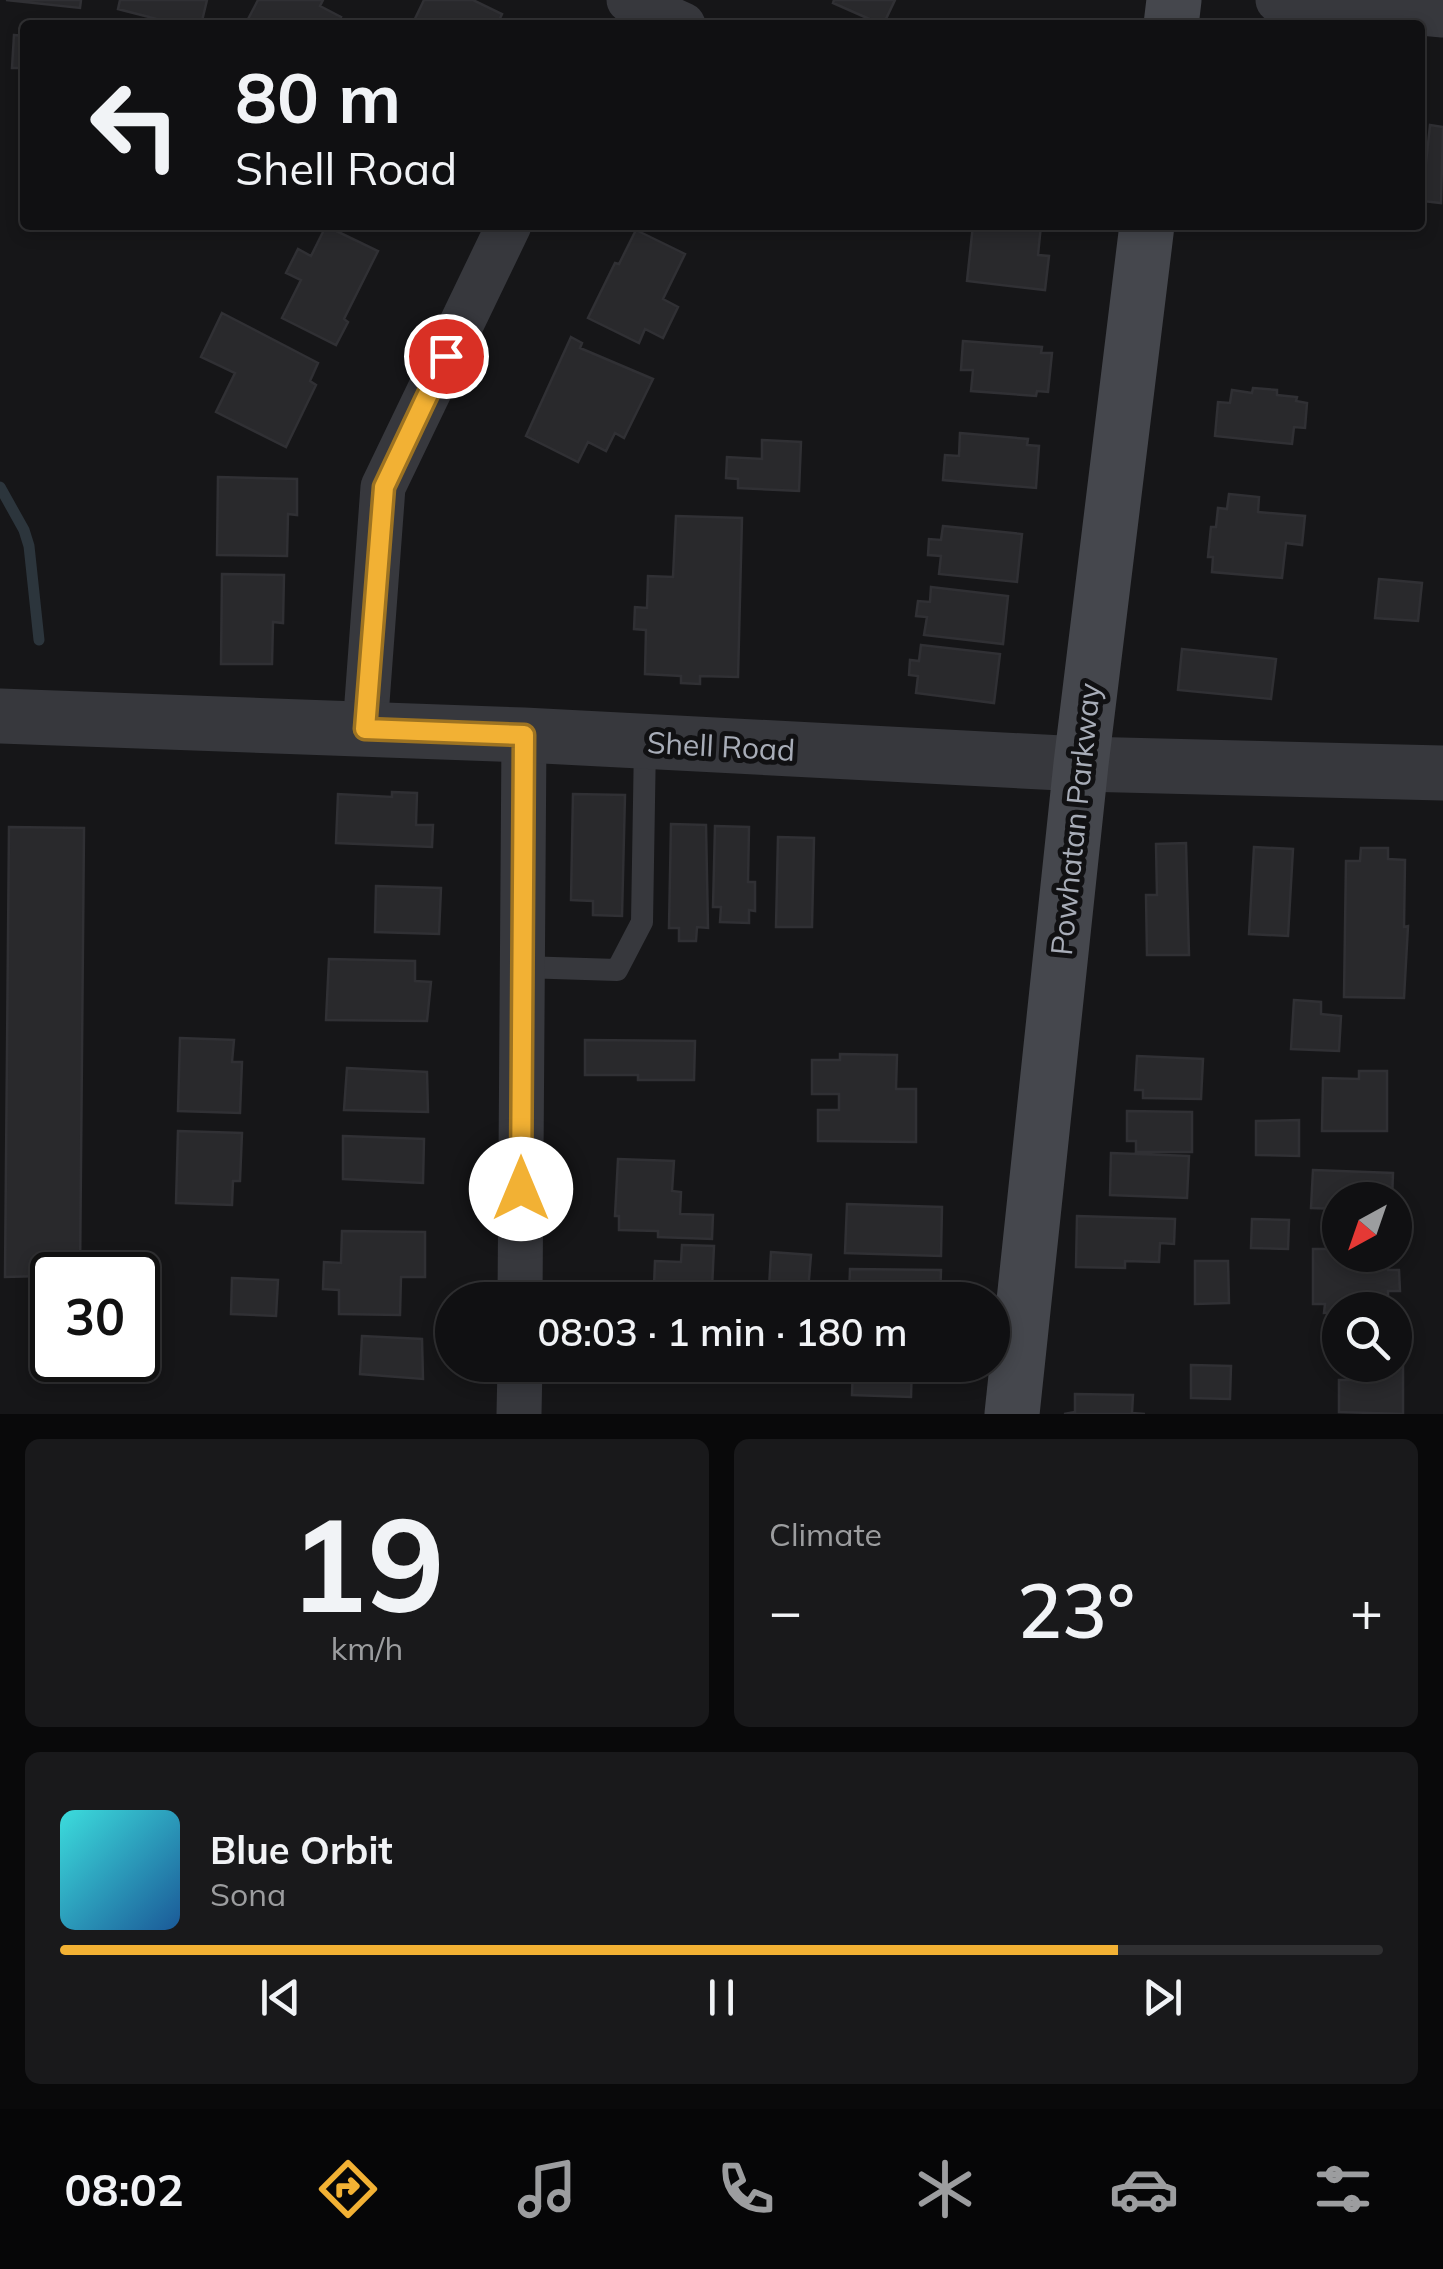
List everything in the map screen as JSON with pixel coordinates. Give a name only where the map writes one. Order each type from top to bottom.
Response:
[{"type":"main road","name":"Powhatan Parkway","points":[[1012,1414],[1080,764],[1146,230]]},
{"type":"street","points":[[630,0],[673,20]]},
{"type":"street","points":[[1278,0],[1443,15]]},
{"type":"street","points":[[365,729],[384,487],[507,230]]},
{"type":"street","name":"Shell Road","points":[[0,716],[524,735],[1080,764],[1443,773]]},
{"type":"street","points":[[520,1282],[524,735]]},
{"type":"street","points":[[519,1414],[520,1382]]},
{"type":"lane","points":[[522,967],[618,970],[642,922],[645,742]]},
{"type":"building","points":[[6,0],[81,0],[80,8]]},
{"type":"building","points":[[120,0],[207,0],[202,20],[161,20],[118,9]]},
{"type":"building","points":[[258,0],[323,0],[320,6],[341,17],[340,20],[248,20]]},
{"type":"building","points":[[424,0],[473,0],[502,14],[499,20],[414,20]]},
{"type":"building","points":[[895,0],[885,20],[872,20],[833,3]]},
{"type":"building","points":[[14,35],[20,36],[20,68],[12,68]]},
{"type":"building","points":[[1430,125],[1443,127],[1441,203],[1425,201]]},
{"type":"building","points":[[324,230],[334,230],[378,251],[344,319],[348,322],[336,345],[282,318],[301,280],[286,273],[298,249],[311,256]]},
{"type":"building","points":[[636,230],[685,254],[663,299],[678,307],[663,338],[645,329],[639,343],[588,318]]},
{"type":"building","points":[[972,230],[1040,230],[1038,255],[1049,256],[1045,290],[967,281]]},
{"type":"building","points":[[222,313],[318,363],[310,381],[316,385],[286,447],[216,412],[235,373],[201,357]]},
{"type":"building","points":[[571,337],[582,343],[580,348],[653,379],[624,438],[615,433],[606,451],[588,442],[578,462],[526,436]]},
{"type":"building","points":[[963,341],[1042,347],[1041,353],[1052,353],[1048,392],[1037,391],[1036,396],[971,391],[973,370],[961,370]]},
{"type":"building","points":[[1253,388],[1277,390],[1277,395],[1297,397],[1296,401],[1307,403],[1305,428],[1294,427],[1292,444],[1215,436],[1218,402],[1230,403],[1232,390],[1252,393]]},
{"type":"building","points":[[960,433],[1028,439],[1027,445],[1039,446],[1036,488],[943,480],[945,455],[959,456]]},
{"type":"building","points":[[762,440],[801,442],[799,491],[738,488],[738,479],[726,478],[727,457],[762,459]]},
{"type":"building","points":[[218,477],[297,479],[297,515],[288,514],[287,556],[217,555]]},
{"type":"building","points":[[1229,494],[1259,497],[1258,512],[1305,516],[1302,545],[1286,543],[1282,578],[1212,572],[1213,557],[1208,557],[1211,527],[1216,527],[1218,508],[1227,509]]},
{"type":"building","points":[[676,516],[742,518],[738,677],[700,676],[700,684],[681,683],[681,676],[645,674],[646,630],[634,629],[635,607],[647,608],[648,576],[673,577]]},
{"type":"building","points":[[943,526],[1022,534],[1017,582],[939,574],[941,556],[928,555],[929,539],[941,540]]},
{"type":"building","points":[[222,574],[284,575],[283,623],[273,622],[272,664],[221,664]]},
{"type":"building","points":[[1379,579],[1422,583],[1418,621],[1375,618]]},
{"type":"building","points":[[931,587],[1008,596],[1003,644],[924,635],[927,617],[916,616],[918,601],[930,602]]},
{"type":"building","points":[[921,645],[1000,654],[994,703],[916,693],[918,676],[909,675],[910,660],[919,661]]},
{"type":"building","points":[[1182,649],[1276,659],[1271,699],[1178,690]]},
{"type":"building","points":[[392,792],[417,793],[416,825],[433,825],[432,847],[336,843],[338,794],[392,797]]},
{"type":"building","points":[[573,794],[625,795],[622,916],[593,915],[593,901],[571,900]]},
{"type":"building","points":[[671,824],[706,825],[708,928],[697,927],[696,941],[679,941],[679,928],[669,928]]},
{"type":"building","points":[[715,826],[749,827],[748,882],[755,882],[755,911],[749,910],[749,923],[720,922],[721,907],[713,907]]},
{"type":"building","points":[[9,827],[84,828],[80,1252],[30,1252],[30,1276],[5,1277]]},
{"type":"building","points":[[778,837],[814,838],[812,927],[776,927]]},
{"type":"building","points":[[1186,843],[1189,955],[1147,955],[1146,895],[1157,895],[1156,844]]},
{"type":"building","points":[[1254,847],[1293,849],[1288,936],[1249,934]]},
{"type":"building","points":[[1361,848],[1388,848],[1388,859],[1405,860],[1404,927],[1408,926],[1404,998],[1344,997],[1346,861],[1360,861]]},
{"type":"building","points":[[376,886],[441,888],[439,934],[375,932]]},
{"type":"building","points":[[329,959],[415,961],[415,981],[431,982],[427,1021],[326,1020]]},
{"type":"building","points":[[1294,1000],[1321,1002],[1321,1014],[1341,1016],[1339,1051],[1291,1049]]},
{"type":"building","points":[[180,1038],[234,1040],[232,1062],[242,1062],[240,1113],[178,1111]]},
{"type":"building","points":[[585,1040],[695,1041],[694,1080],[585,1075]]},
{"type":"building","points":[[840,1054],[897,1055],[896,1089],[916,1089],[916,1142],[818,1141],[818,1110],[839,1110],[839,1094],[812,1094],[812,1060],[840,1060]]},
{"type":"building","points":[[1137,1056],[1203,1059],[1201,1099],[1143,1098],[1143,1090],[1135,1090]]},
{"type":"building","points":[[347,1068],[427,1072],[428,1112],[344,1110]]},
{"type":"building","points":[[1359,1071],[1387,1071],[1387,1131],[1322,1131],[1323,1078],[1359,1079]]},
{"type":"building","points":[[1127,1111],[1192,1112],[1192,1152],[1136,1152],[1136,1141],[1127,1141]]},
{"type":"building","points":[[1299,1120],[1299,1156],[1256,1155],[1256,1121]]},
{"type":"building","points":[[178,1131],[242,1133],[240,1181],[233,1181],[232,1205],[176,1203]]},
{"type":"building","points":[[343,1136],[424,1139],[423,1183],[343,1179]]},
{"type":"building","points":[[1111,1153],[1189,1156],[1187,1198],[1110,1195]]},
{"type":"building","points":[[618,1159],[674,1161],[672,1191],[681,1192],[680,1214],[713,1215],[712,1239],[658,1237],[658,1231],[619,1230],[619,1216],[615,1216]]},
{"type":"building","points":[[1313,1170],[1393,1173],[1393,1182],[1322,1182],[1322,1208],[1311,1208]]},
{"type":"building","points":[[847,1204],[942,1207],[941,1256],[845,1253]]},
{"type":"building","points":[[1077,1216],[1175,1219],[1174,1244],[1160,1243],[1159,1262],[1125,1261],[1125,1268],[1076,1267]]},
{"type":"building","points":[[1252,1219],[1289,1220],[1288,1249],[1251,1248]]},
{"type":"building","points":[[342,1231],[425,1232],[425,1277],[401,1277],[400,1315],[339,1314],[339,1290],[323,1289],[324,1262],[341,1263]]},
{"type":"building","points":[[682,1245],[714,1246],[712,1282],[654,1282],[655,1261],[681,1262]]},
{"type":"building","points":[[1313,1249],[1322,1249],[1322,1272],[1399,1272],[1400,1291],[1322,1292],[1322,1304],[1313,1304]]},
{"type":"building","points":[[771,1252],[811,1255],[809,1282],[769,1282]]},
{"type":"building","points":[[1195,1261],[1228,1261],[1229,1303],[1195,1304]]},
{"type":"building","points":[[850,1269],[941,1270],[941,1282],[850,1282]]},
{"type":"building","points":[[232,1278],[278,1280],[276,1316],[231,1314]]},
{"type":"building","points":[[362,1336],[422,1339],[423,1379],[360,1374]]},
{"type":"building","points":[[1191,1365],[1231,1366],[1230,1399],[1191,1398]]},
{"type":"building","points":[[852,1382],[911,1382],[911,1397],[852,1395]]},
{"type":"building","points":[[1339,1382],[1403,1382],[1403,1414],[1339,1412]]},
{"type":"building","points":[[1075,1394],[1133,1395],[1132,1413],[1145,1414],[1064,1414],[1075,1412]]},
{"type":"waterway","points":[[0,487],[29,546],[39,640]]},
{"type":"route","points":[[446,356],[384,487],[365,729],[524,735],[521,1189]]}]
